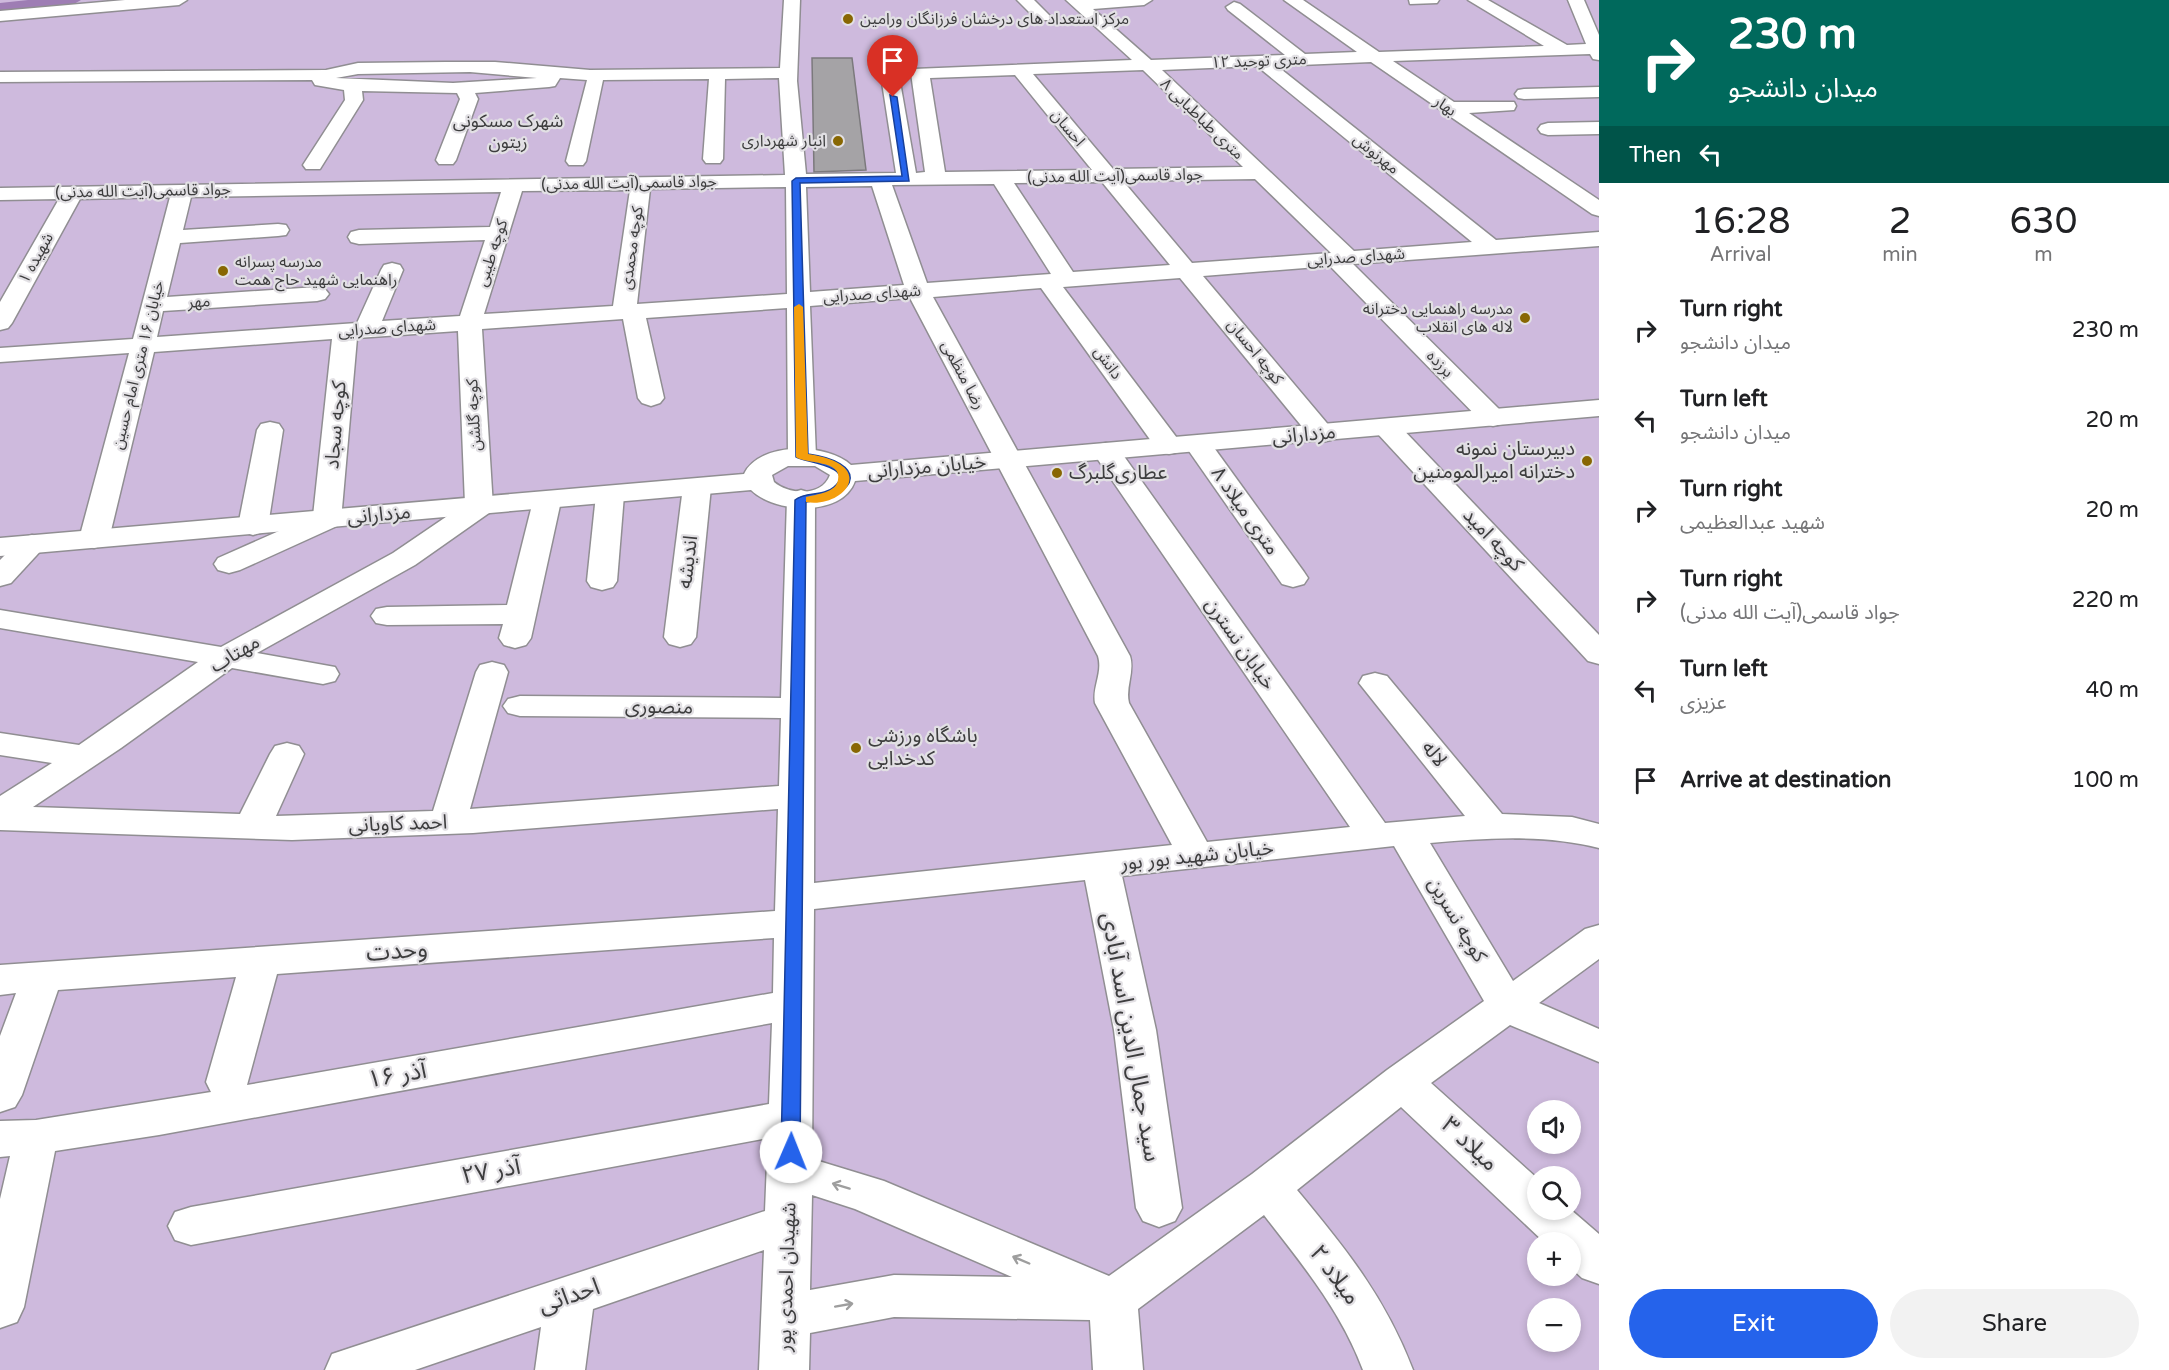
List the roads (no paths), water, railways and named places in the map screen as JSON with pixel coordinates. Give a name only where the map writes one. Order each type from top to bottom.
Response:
[{"type":"street","points":[[0,16],[179,0]]},
{"type":"street","points":[[792,0],[788,77],[796,181],[802,457]]},
{"type":"street","points":[[1025,0],[1043,16]]},
{"type":"street","points":[[1077,3],[1144,0]]},
{"type":"street","name":"بهار","points":[[1292,0],[1599,210]]},
{"type":"street","points":[[1476,0],[1562,49]]},
{"type":"street","points":[[1576,0],[1596,57]]},
{"type":"street","name":"۸ متری طباطبایی","points":[[1077,3],[1146,64],[1259,173],[1342,258]]},
{"type":"street","points":[[1234,7],[1302,60]]},
{"type":"street","name":"۱۲ متری توحید","points":[[936,178],[920,74],[1562,49],[1596,57]]},
{"type":"street","name":"مهرنوش","points":[[1261,61],[1491,247]]},
{"type":"street","points":[[0,77],[327,75],[349,70],[383,68],[595,81],[717,81],[788,77]]},
{"type":"street","points":[[1518,69],[1564,68]]},
{"type":"street","name":"احسان","points":[[1019,69],[1188,270]]},
{"type":"street","points":[[1396,73],[1465,70]]},
{"type":"street","points":[[327,75],[321,81],[352,85],[463,87],[523,86],[545,77],[590,75],[788,77]]},
{"type":"street","points":[[890,76],[906,179]]},
{"type":"street","points":[[576,161],[595,81]]},
{"type":"street","points":[[713,159],[717,81]]},
{"type":"street","points":[[313,165],[354,100],[352,85]]},
{"type":"street","points":[[446,160],[469,99],[463,87]]},
{"type":"street","points":[[1524,94],[1599,92]]},
{"type":"street","points":[[1448,108],[1507,106]]},
{"type":"street","points":[[1497,141],[1599,128]]},
{"type":"street","name":"جواد قاسمی(آیت الله مدنی)","points":[[0,194],[1259,173]]},
{"type":"street","name":"دانش","points":[[1000,177],[1057,280],[1169,446]]},
{"type":"street","name":"رضا منظمی","points":[[880,179],[918,291],[1118,664],[1110,690],[1112,703],[1196,856]]},
{"type":"street","name":"کوچه محمدی","points":[[641,183],[628,312],[651,398]]},
{"type":"street","name":"کوچه طیبی","points":[[470,322],[513,185]]},
{"type":"street","name":"خیابان ۱۶ متری امام حسین","points":[[94,539],[182,191]]},
{"type":"street","name":"شهیده ۱","points":[[0,324],[73,192]]},
{"type":"street","points":[[168,245],[278,230]]},
{"type":"street","points":[[359,237],[498,233]]},
{"type":"street","name":"شهدای صدرایی","points":[[0,355],[798,300],[1599,239]]},
{"type":"street","points":[[168,245],[249,248]]},
{"type":"street","name":"برزده","points":[[1342,258],[1493,418]]},
{"type":"street","name":"کوچه سجاد","points":[[327,520],[356,330],[392,270]]},
{"type":"street","name":"کوچه احسان","points":[[1188,270],[1322,434]]},
{"type":"street","name":"مهر","points":[[152,305],[317,294]]},
{"type":"street","name":"کوچه گلشن","points":[[470,322],[479,507]]},
{"type":"street","name":"مزدارانی","points":[[1009,460],[1599,408]]},
{"type":"street","name":"کوچه امید","points":[[1386,427],[1599,654]]},
{"type":"street","points":[[253,526],[270,430]]},
{"type":"street","name":"۸ متری میلاد","points":[[1197,444],[1293,578]]},
{"type":"street","name":"خیابان نسترن","points":[[1106,451],[1390,834]]},
{"type":"street","points":[[802,457],[826,460],[838,466],[844,474],[844,482],[838,490],[825,496],[801,500],[776,496],[764,489],[758,482],[758,473],[766,465],[778,459],[802,457]]},
{"type":"street","name":"خیابان مزدارانی","points":[[844,474],[1009,460]]},
{"type":"street","name":"مزدارانی","points":[[0,547],[758,482]]},
{"type":"street","name":"اندیشه","points":[[680,637],[697,487]]},
{"type":"street","points":[[602,580],[610,495]]},
{"type":"street","name":"شهیدان احمدی پور","points":[[784,1370],[789,1222],[801,500]]},
{"type":"street","points":[[387,616],[518,626],[547,501]]},
{"type":"street","name":"مهتاب","points":[[0,815],[225,658],[404,559],[479,507]]},
{"type":"street","points":[[229,564],[327,520]]},
{"type":"street","points":[[0,577],[32,544]]},
{"type":"street","points":[[0,619],[323,674]]},
{"type":"street","points":[[448,822],[492,672]]},
{"type":"street","name":"لاله","points":[[1375,683],[1492,826]]},
{"type":"street","name":"منصوری","points":[[520,706],[797,708]]},
{"type":"street","points":[[0,744],[85,757]]},
{"type":"street","points":[[252,827],[287,754]]},
{"type":"street","name":"احمد کاویانی","points":[[0,815],[292,828],[448,822],[796,796]]},
{"type":"street","name":"خیابان شهید بور بور","points":[[794,910],[1101,866],[1390,834],[1492,826],[1572,829],[1599,836]]},
{"type":"street","name":"کوچه نسرین","points":[[1390,834],[1508,1007]]},
{"type":"street","name":"سید جمال الدین اسد آبادی","points":[[1101,866],[1135,1030],[1159,1208]]},
{"type":"street","name":"وحدت","points":[[0,980],[261,961],[794,910]]},
{"type":"street","points":[[786,1316],[894,1296],[1113,1300],[1268,1187],[1402,1082],[1599,939]]},
{"type":"street","points":[[227,1082],[261,961]]},
{"type":"street","points":[[4,1072],[42,977]]},
{"type":"street","name":"۱۶ آذر","points":[[18,1138],[159,1118],[793,1004]]},
{"type":"street","points":[[1508,1007],[1599,1046]]},
{"type":"street","name":"میلاد ۳","points":[[1402,1082],[1527,1197]]},
{"type":"street","name":"۲۷ آذر","points":[[191,1226],[791,1117]]},
{"type":"street","points":[[0,1307],[18,1138]]},
{"type":"street","points":[[790,1170],[868,1194],[1113,1300]]},
{"type":"street","name":"میلاد ۲","points":[[1268,1187],[1357,1302],[1374,1332],[1388,1370]]},
{"type":"street","name":"میلاد ۳","points":[[1552,1220],[1599,1264]]},
{"type":"street","name":"احداثی","points":[[350,1370],[789,1222]]},
{"type":"street","points":[[560,1370],[570,1296]]},
{"type":"street","points":[[1113,1300],[1118,1370]]},
{"type":"waterway","points":[[0,7],[74,0]]},
{"type":"place","name":"مرکز استعداد های درخشان فرزانگان ورامین","points":[[848,19]]},
{"type":"place","name":"انبار شهرداری","points":[[838,141]]},
{"type":"place","name":"مدرسه پسرانه راهنمایی شهید حاج همت","points":[[223,271]]},
{"type":"place","name":"مدرسه راهنمایی دخترانه لاله های انقلاب","points":[[1525,318]]},
{"type":"place","name":"دبیرستان نمونه دخترانه امیرالمومنین","points":[[1587,461]]},
{"type":"place","name":"عطاری‌گلبرگ","points":[[1057,473]]},
{"type":"place","name":"باشگاه ورزشی کدخدایی","points":[[856,748]]},
{"type":"district","name":"شهرک مسکونی زیتون","points":[[508,131]]}]
